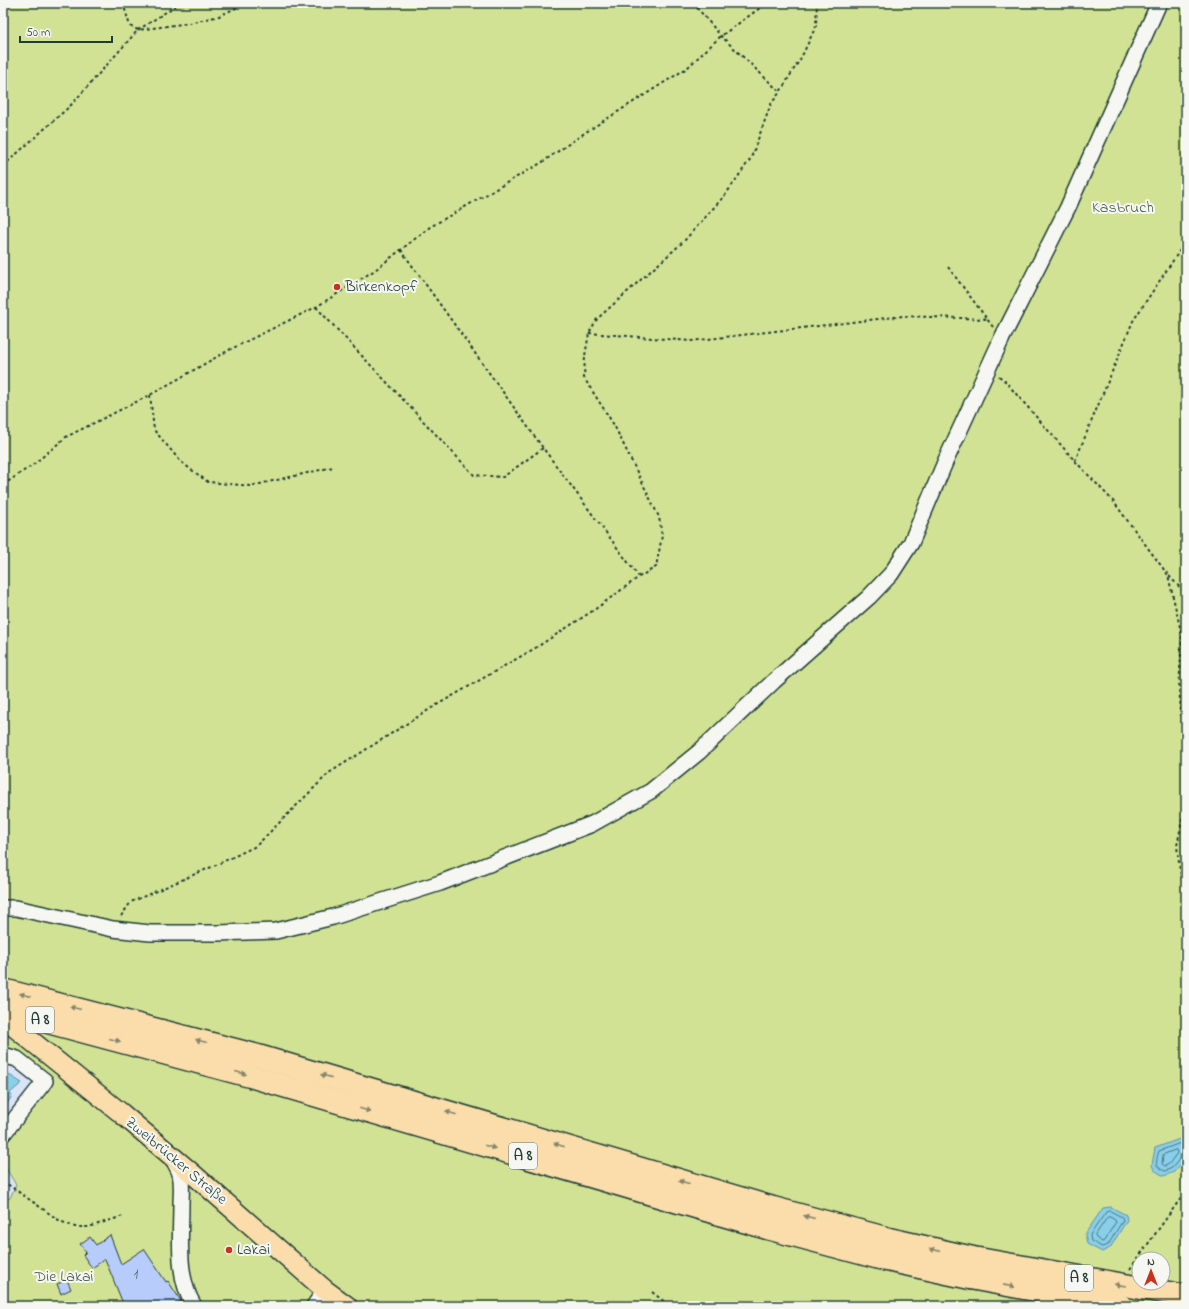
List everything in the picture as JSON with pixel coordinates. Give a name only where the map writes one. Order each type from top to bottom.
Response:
[{"type":"highway","name":"A 8","points":[[3,990],[258,1056],[773,1208],[889,1239],[972,1268],[1121,1306]]},
{"type":"highway","name":"A 8","points":[[3,1010],[250,1076],[768,1228],[886,1260],[972,1268],[1186,1296]]},
{"type":"main road","name":"Zweibrücker Straße","points":[[3,1018],[120,1113],[194,1175],[325,1290],[347,1306]]},
{"type":"lane","points":[[3,908],[16,908],[113,929],[150,934],[276,931],[333,917],[440,882],[592,824],[651,791],[699,752],[774,681],[869,597],[890,574],[911,543],[946,460],[988,368],[1068,207],[1159,3]]},
{"type":"lane","points":[[3,1055],[17,1059],[45,1081],[3,1134]]},
{"type":"lane","points":[[171,1157],[179,1172],[181,1185],[181,1258],[183,1279],[194,1306]]},
{"type":"lane","points":[[181,1258],[194,1175]]},
{"type":"lane","points":[[314,1306],[325,1290]]},
{"type":"path","points":[[123,3],[130,26],[138,30],[189,23],[219,16],[246,3]]},
{"type":"path","points":[[3,166],[71,105],[138,30],[180,3]]},
{"type":"path","points":[[693,3],[722,36],[780,92]]},
{"type":"path","points":[[3,485],[34,464],[66,437],[150,395],[229,350],[316,307],[375,270],[430,227],[541,163],[586,132],[687,68],[722,36],[767,3]]},
{"type":"path","points":[[113,929],[131,902],[256,846],[330,773],[430,709],[537,647],[656,567],[662,536],[659,517],[614,425],[584,378],[585,356],[589,333],[597,319],[684,241],[726,194],[751,158],[771,104],[802,56],[816,26],[817,3]]},
{"type":"path","points":[[1075,461],[1133,321],[1186,241]]},
{"type":"path","points":[[401,250],[543,448],[639,577]]},
{"type":"path","points":[[948,267],[1002,338]]},
{"type":"path","points":[[316,307],[474,475],[503,476],[543,448]]},
{"type":"path","points":[[589,333],[691,341],[903,316],[987,319]]},
{"type":"path","points":[[988,368],[1004,380],[1075,461],[1113,501],[1168,575],[1186,594]]},
{"type":"path","points":[[150,395],[154,430],[181,462],[208,482],[251,486],[334,467]]},
{"type":"path","points":[[1168,575],[1182,636],[1178,689],[1186,758]]},
{"type":"path","points":[[1181,716],[1186,708]]},
{"type":"path","points":[[1186,801],[1177,846],[1180,871],[1186,893]]},
{"type":"path","points":[[3,1181],[60,1221],[75,1227],[89,1227],[122,1216]]},
{"type":"path","points":[[1129,1270],[1186,1191]]},
{"type":"path","points":[[652,1292],[670,1306]]},
{"type":"shaded area","points":[[3,1054],[37,1077],[40,1092],[3,1132]]},
{"type":"shaded area","points":[[3,1163],[16,1185],[10,1198],[3,1200]]},
{"type":"green space","name":"Kasbruch","points":[[3,3],[1186,3],[1186,1306],[3,1306],[3,1200],[10,1198],[16,1185],[3,1163],[3,1132],[40,1092],[37,1077],[3,1054]]},
{"type":"water","points":[[3,1071],[22,1083],[10,1093],[12,1096],[6,1105],[3,1105]]},
{"type":"water","points":[[1185,1137],[1186,1157],[1174,1172],[1164,1176],[1154,1170],[1152,1165],[1155,1148]]},
{"type":"water","points":[[1111,1207],[1126,1215],[1127,1220],[1110,1248],[1102,1252],[1087,1244],[1085,1234],[1103,1208]]},
{"type":"building","name":"Die Lakai","points":[[110,1235],[121,1264],[144,1249],[166,1282],[168,1281],[181,1301],[173,1306],[124,1306],[105,1259],[92,1268],[83,1255],[86,1252],[80,1244],[90,1237],[96,1245]]},
{"type":"building","points":[[67,1280],[71,1289],[61,1294],[57,1284]]},
{"type":"place","name":"Birkenkopf","points":[[337,287]]},
{"type":"place","name":"Lakai","points":[[229,1250]]}]
